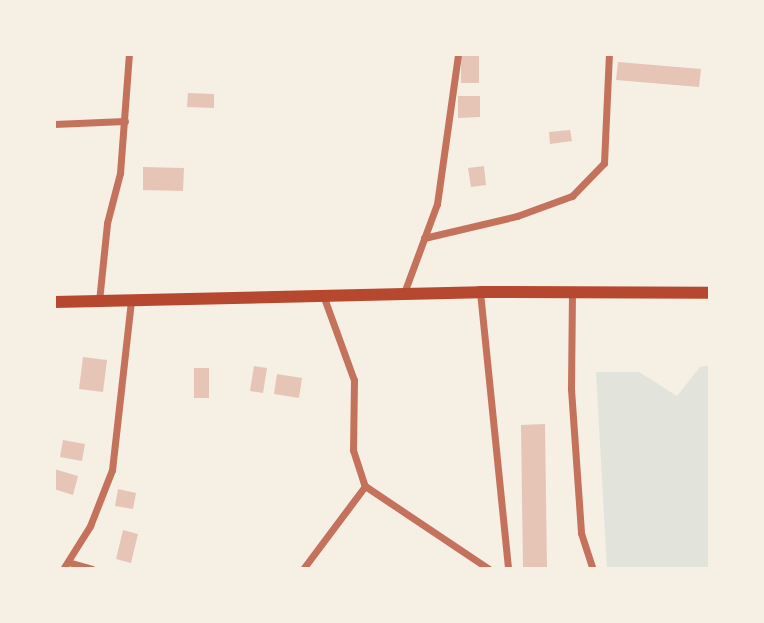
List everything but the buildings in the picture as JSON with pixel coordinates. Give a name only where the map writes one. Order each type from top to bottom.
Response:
[{"type":"main road","points":[[54,302],[322,294],[710,293]]},
{"type":"street","points":[[99,302],[107,223],[120,173],[129,54]]},
{"type":"street","points":[[404,293],[437,204],[458,54]]},
{"type":"street","points":[[425,237],[517,216],[572,196],[604,163],[609,54]]},
{"type":"street","points":[[54,124],[125,121]]},
{"type":"street","points":[[480,292],[508,569]]},
{"type":"street","points":[[572,292],[572,389],[580,520],[593,569]]},
{"type":"street","points":[[322,294],[354,380],[353,450],[365,486],[489,569]]},
{"type":"street","points":[[92,569],[65,565],[90,526],[112,471],[131,301]]},
{"type":"street","points":[[303,569],[365,486]]},
{"type":"shaded area","points":[[710,365],[710,569],[607,569],[596,372],[639,372],[677,396],[700,367]]}]
